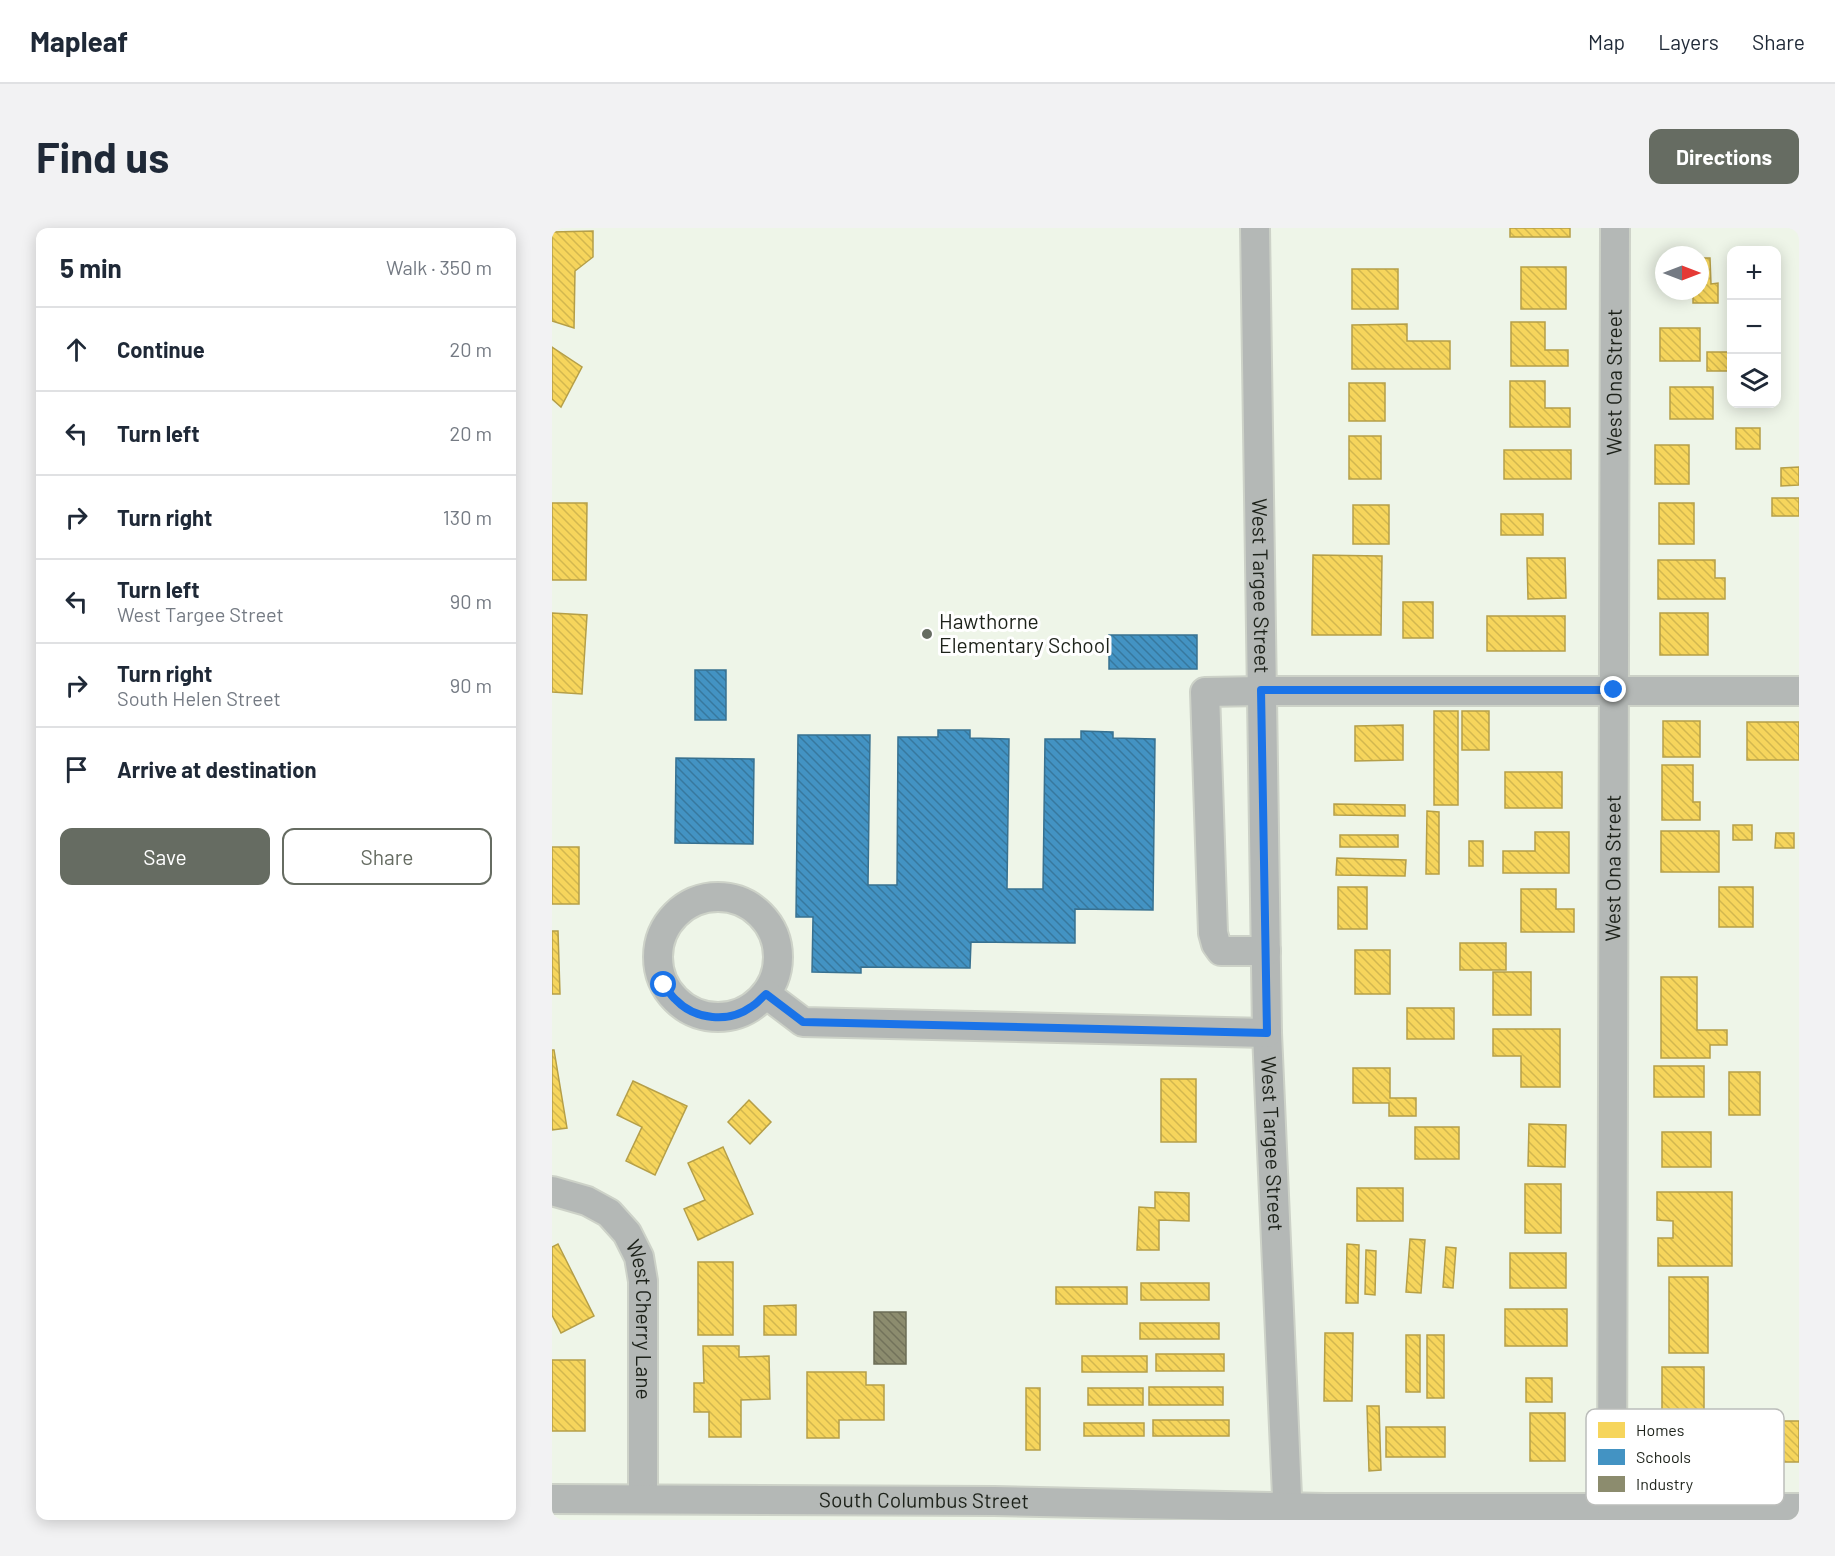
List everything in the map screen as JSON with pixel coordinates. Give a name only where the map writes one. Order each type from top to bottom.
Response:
[{"type":"street","name":"West Targee Street","points":[[1255,228],[1267,1033],[1288,1514]]},
{"type":"street","name":"West Ona Street","points":[[1612,1409],[1615,228]]},
{"type":"street","points":[[1266,951],[1221,951],[1213,933],[1205,692],[1261,690],[1799,690]]},
{"type":"street","points":[[715,897],[735,900],[752,908],[766,921],[775,939],[778,958],[775,977],[766,994],[751,1008],[732,1016],[712,1018],[693,1013],[676,1001],[664,985],[658,966],[659,945],[666,926],[679,911],[696,901],[715,897]]},
{"type":"street","points":[[766,994],[803,1022],[1267,1033]]},
{"type":"street","name":"West Cherry Lane","points":[[552,1191],[587,1201],[609,1213],[627,1233],[639,1257],[642,1281],[643,1499]]},
{"type":"street","name":"South Columbus Street","points":[[552,1499],[994,1501],[1288,1514],[1612,1508],[1745,1514],[1799,1508]]},
{"type":"building: Homes","points":[[1510,228],[1570,228],[1570,237],[1510,237]]},
{"type":"building: Homes","points":[[593,231],[593,257],[575,271],[574,328],[552,321],[552,232]]},
{"type":"building: Homes","points":[[1710,258],[1711,284],[1718,283],[1718,303],[1693,303],[1693,300],[1709,300]]},
{"type":"building: Homes","points":[[1521,267],[1566,267],[1566,309],[1521,309]]},
{"type":"building: Homes","points":[[1352,269],[1398,269],[1398,309],[1352,309]]},
{"type":"building: Homes","points":[[1511,322],[1545,322],[1545,350],[1568,350],[1568,366],[1511,366]]},
{"type":"building: Homes","points":[[1407,324],[1407,341],[1450,341],[1450,369],[1352,369],[1352,325]]},
{"type":"building: Homes","points":[[1660,328],[1700,328],[1700,361],[1660,361]]},
{"type":"building: Homes","points":[[552,347],[582,367],[561,407],[552,399]]},
{"type":"building: Homes","points":[[1707,352],[1727,352],[1727,371],[1707,371]]},
{"type":"building: Homes","points":[[1510,381],[1545,381],[1545,408],[1570,408],[1570,427],[1510,427]]},
{"type":"building: Homes","points":[[1349,383],[1385,383],[1385,421],[1349,421]]},
{"type":"building: Homes","points":[[1670,387],[1713,387],[1713,419],[1670,419]]},
{"type":"building: Homes","points":[[1736,428],[1760,428],[1760,449],[1736,449]]},
{"type":"building: Homes","points":[[1349,436],[1381,436],[1381,479],[1349,479]]},
{"type":"building: Homes","points":[[1655,445],[1689,445],[1689,484],[1655,484]]},
{"type":"building: Homes","points":[[1504,450],[1571,450],[1571,479],[1504,479]]},
{"type":"building: Homes","points":[[1799,467],[1799,485],[1781,486],[1781,468]]},
{"type":"building: Homes","points":[[1772,498],[1799,498],[1799,516],[1772,516]]},
{"type":"building: Homes","points":[[552,503],[587,503],[586,580],[552,580]]},
{"type":"building: Homes","points":[[1659,503],[1694,503],[1694,544],[1659,544]]},
{"type":"building: Homes","points":[[1353,505],[1389,505],[1389,544],[1353,544]]},
{"type":"building: Homes","points":[[1501,514],[1543,514],[1543,535],[1501,535]]},
{"type":"building: Homes","points":[[1313,555],[1382,556],[1381,635],[1312,635]]},
{"type":"building: Homes","points":[[1527,558],[1565,558],[1566,598],[1528,599]]},
{"type":"building: Homes","points":[[1658,560],[1715,560],[1715,578],[1725,578],[1725,599],[1658,599]]},
{"type":"building: Homes","points":[[1403,602],[1433,602],[1433,638],[1403,638]]},
{"type":"building: Homes","points":[[552,613],[587,615],[582,694],[552,692]]},
{"type":"building: Homes","points":[[1660,613],[1708,613],[1708,655],[1660,655]]},
{"type":"building: Homes","points":[[1487,616],[1565,616],[1565,651],[1487,651]]},
{"type":"building: Homes","points":[[1434,711],[1458,711],[1458,805],[1434,805]]},
{"type":"building: Homes","points":[[1462,711],[1489,711],[1489,750],[1462,750]]},
{"type":"building: Homes","points":[[1663,721],[1700,721],[1700,757],[1663,757]]},
{"type":"building: Homes","points":[[1747,722],[1799,722],[1799,760],[1747,760]]},
{"type":"building: Homes","points":[[1403,725],[1403,760],[1355,761],[1355,726]]},
{"type":"building: Homes","points":[[1662,765],[1693,765],[1693,802],[1700,802],[1700,820],[1662,820]]},
{"type":"building: Homes","points":[[1505,772],[1562,772],[1562,808],[1505,808]]},
{"type":"building: Homes","points":[[1334,804],[1405,805],[1405,816],[1334,815]]},
{"type":"building: Homes","points":[[1427,811],[1439,812],[1439,874],[1426,874]]},
{"type":"building: Homes","points":[[1733,825],[1752,825],[1752,840],[1733,840]]},
{"type":"building: Homes","points":[[1661,831],[1719,831],[1719,872],[1661,872]]},
{"type":"building: Homes","points":[[1535,832],[1569,832],[1569,873],[1503,873],[1503,851],[1535,851]]},
{"type":"building: Homes","points":[[1776,833],[1794,833],[1794,848],[1775,848]]},
{"type":"building: Homes","points":[[1340,835],[1398,835],[1398,847],[1340,847]]},
{"type":"building: Homes","points":[[1469,841],[1483,841],[1483,866],[1469,866]]},
{"type":"building: Homes","points":[[552,847],[579,847],[579,904],[552,904]]},
{"type":"building: Homes","points":[[1337,858],[1406,860],[1405,876],[1336,875]]},
{"type":"building: Homes","points":[[1338,887],[1367,887],[1367,929],[1338,929]]},
{"type":"building: Homes","points":[[1719,887],[1753,887],[1753,927],[1719,927]]},
{"type":"building: Homes","points":[[1521,889],[1556,889],[1556,909],[1574,909],[1574,932],[1521,932]]},
{"type":"building: Homes","points":[[552,931],[558,931],[560,994],[552,994]]},
{"type":"building: Homes","points":[[1460,943],[1506,943],[1506,970],[1460,970]]},
{"type":"building: Homes","points":[[1355,950],[1390,950],[1390,994],[1355,994]]},
{"type":"building: Homes","points":[[1493,972],[1531,972],[1531,1015],[1493,1015]]},
{"type":"building: Homes","points":[[1661,977],[1697,977],[1697,1030],[1727,1030],[1727,1045],[1710,1045],[1710,1058],[1661,1058]]},
{"type":"building: Homes","points":[[1407,1008],[1454,1008],[1454,1039],[1407,1039]]},
{"type":"building: Homes","points":[[1493,1029],[1560,1029],[1560,1087],[1521,1087],[1521,1056],[1493,1056]]},
{"type":"building: Homes","points":[[552,1050],[554,1050],[567,1128],[552,1130]]},
{"type":"building: Homes","points":[[1654,1066],[1704,1066],[1704,1097],[1654,1097]]},
{"type":"building: Homes","points":[[1353,1068],[1390,1068],[1390,1098],[1416,1098],[1416,1116],[1389,1116],[1389,1103],[1353,1103]]},
{"type":"building: Homes","points":[[1729,1072],[1760,1072],[1760,1115],[1729,1115]]},
{"type":"building: Homes","points":[[1161,1079],[1196,1079],[1196,1142],[1161,1142]]},
{"type":"building: Homes","points":[[633,1081],[687,1106],[655,1175],[626,1161],[642,1127],[617,1115]]},
{"type":"building: Homes","points":[[749,1100],[771,1122],[750,1144],[728,1122]]},
{"type":"building: Homes","points":[[1529,1124],[1566,1125],[1565,1167],[1528,1166]]},
{"type":"building: Homes","points":[[1415,1127],[1459,1127],[1459,1159],[1415,1159]]},
{"type":"building: Homes","points":[[1662,1132],[1711,1132],[1711,1167],[1662,1167]]},
{"type":"building: Homes","points":[[723,1147],[753,1214],[698,1240],[684,1209],[705,1200],[688,1163]]},
{"type":"building: Homes","points":[[1525,1184],[1561,1184],[1561,1233],[1525,1233]]},
{"type":"building: Homes","points":[[1357,1188],[1403,1188],[1403,1221],[1357,1221]]},
{"type":"building: Homes","points":[[1155,1192],[1189,1193],[1189,1221],[1159,1220],[1159,1250],[1137,1250],[1139,1207],[1155,1208]]},
{"type":"building: Homes","points":[[1657,1192],[1732,1192],[1732,1266],[1658,1266],[1658,1238],[1673,1238],[1673,1221],[1657,1220]]},
{"type":"building: Homes","points":[[1410,1239],[1425,1240],[1421,1293],[1406,1292]]},
{"type":"building: Homes","points":[[558,1244],[594,1316],[561,1333],[552,1315],[552,1247]]},
{"type":"building: Homes","points":[[1347,1244],[1359,1245],[1358,1303],[1346,1303]]},
{"type":"building: Homes","points":[[1446,1247],[1456,1248],[1453,1288],[1443,1287]]},
{"type":"building: Homes","points":[[1366,1250],[1376,1251],[1375,1295],[1365,1294]]},
{"type":"building: Homes","points":[[1510,1253],[1566,1253],[1566,1288],[1510,1288]]},
{"type":"building: Homes","points":[[698,1262],[733,1262],[733,1335],[698,1335]]},
{"type":"building: Homes","points":[[1669,1277],[1708,1277],[1708,1353],[1669,1353]]},
{"type":"building: Homes","points":[[1141,1283],[1209,1283],[1209,1300],[1141,1300]]},
{"type":"building: Homes","points":[[1056,1287],[1127,1287],[1127,1304],[1056,1304]]},
{"type":"building: Homes","points":[[796,1305],[796,1335],[764,1335],[764,1306]]},
{"type":"building: Homes","points":[[1505,1309],[1567,1309],[1567,1346],[1505,1346]]},
{"type":"building: Homes","points":[[1140,1323],[1219,1323],[1219,1339],[1140,1339]]},
{"type":"building: Homes","points":[[1325,1333],[1353,1333],[1352,1401],[1324,1401]]},
{"type":"building: Homes","points":[[1406,1335],[1420,1335],[1420,1392],[1406,1392]]},
{"type":"building: Homes","points":[[1427,1335],[1444,1335],[1444,1398],[1427,1398]]},
{"type":"building: Homes","points":[[703,1346],[739,1346],[739,1357],[769,1356],[770,1399],[741,1400],[741,1437],[709,1437],[709,1412],[694,1412],[694,1383],[704,1383]]},
{"type":"building: Homes","points":[[1156,1354],[1224,1354],[1224,1371],[1156,1371]]},
{"type":"building: Homes","points":[[1082,1356],[1147,1356],[1147,1372],[1082,1372]]},
{"type":"building: Homes","points":[[552,1360],[585,1360],[585,1431],[552,1431]]},
{"type":"building: Homes","points":[[1662,1367],[1704,1367],[1704,1409],[1662,1409]]},
{"type":"building: Homes","points":[[807,1372],[866,1372],[866,1385],[884,1385],[884,1420],[839,1420],[839,1438],[807,1438]]},
{"type":"building: Homes","points":[[1526,1378],[1552,1378],[1552,1402],[1526,1402]]},
{"type":"building: Homes","points":[[1149,1387],[1223,1387],[1223,1405],[1149,1405]]},
{"type":"building: Homes","points":[[1026,1388],[1040,1388],[1040,1450],[1026,1450]]},
{"type":"building: Homes","points":[[1088,1388],[1143,1388],[1143,1405],[1088,1405]]},
{"type":"building: Homes","points":[[1367,1406],[1379,1406],[1381,1470],[1369,1471]]},
{"type":"building: Homes","points":[[1530,1413],[1565,1413],[1565,1461],[1530,1461]]},
{"type":"building: Homes","points":[[1153,1420],[1229,1420],[1229,1436],[1153,1436]]},
{"type":"building: Homes","points":[[1784,1421],[1799,1421],[1799,1462],[1784,1462]]},
{"type":"building: Homes","points":[[1084,1423],[1144,1423],[1144,1436],[1084,1436]]},
{"type":"building: Homes","points":[[1386,1427],[1445,1427],[1445,1457],[1386,1457]]},
{"type":"building: Schools","points":[[1109,635],[1197,635],[1197,669],[1109,669]]},
{"type":"building: Schools","points":[[695,670],[726,670],[726,720],[695,720]]},
{"type":"building: Schools","points":[[938,730],[970,730],[970,738],[1009,739],[1007,889],[1043,889],[1045,739],[1081,739],[1081,731],[1113,732],[1113,738],[1155,739],[1153,910],[1075,909],[1075,943],[971,942],[970,968],[861,967],[861,973],[812,972],[813,917],[796,917],[798,735],[870,735],[868,885],[897,885],[898,737],[938,737]]},
{"type":"building: Schools","points":[[676,758],[754,759],[753,844],[675,843]]},
{"type":"building: Industry","points":[[874,1312],[906,1312],[906,1364],[874,1364]]},
{"type":"place","name":"Hawthorne Elementary School","points":[[927,634]]},
{"type":"route","points":[[664,985],[676,1001],[693,1013],[712,1018],[732,1016],[751,1008],[766,994],[803,1022],[1267,1033],[1261,690],[1614,690]]}]
